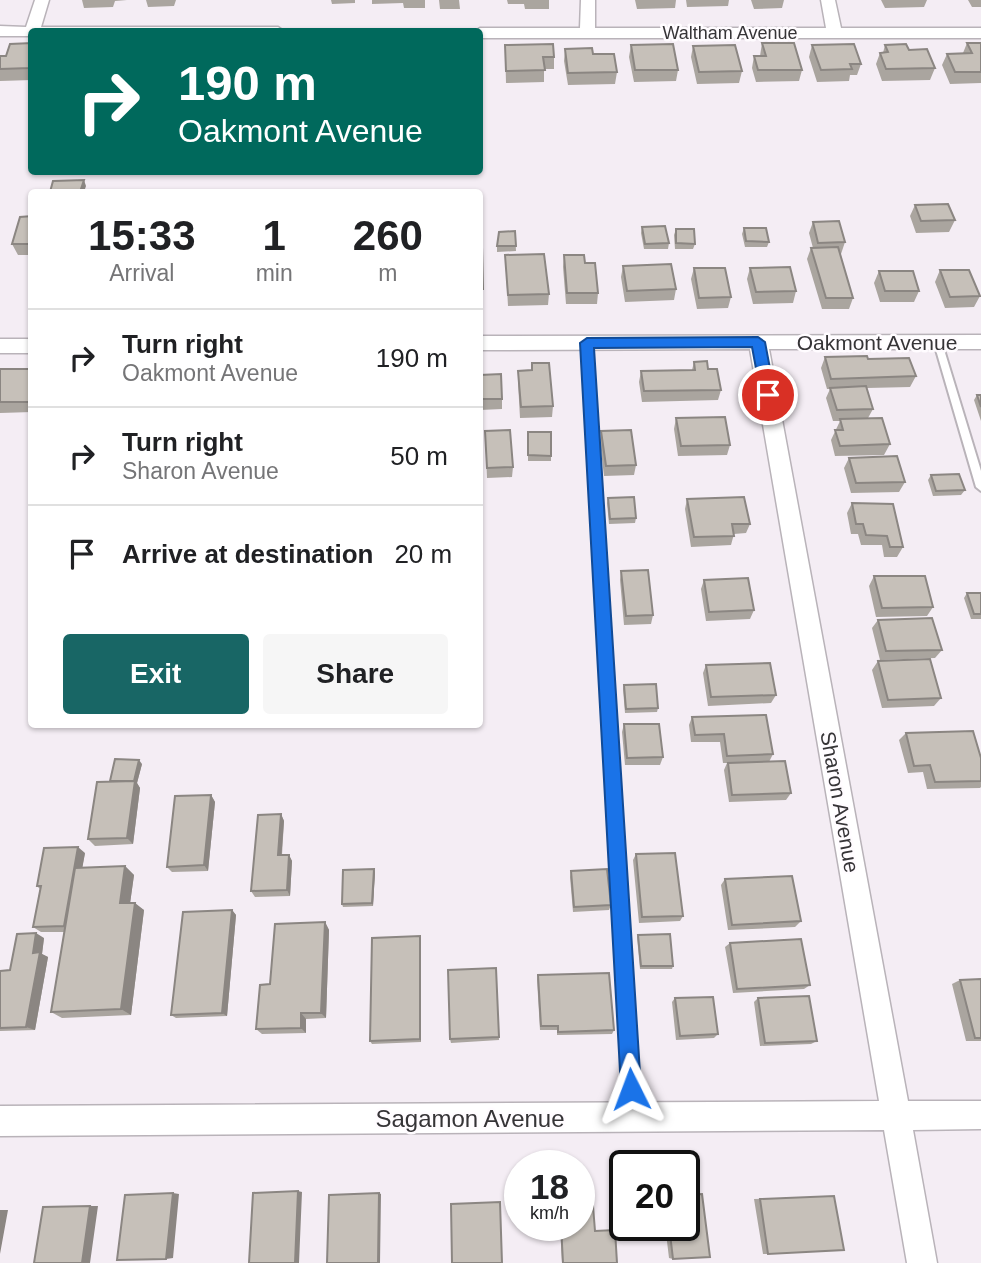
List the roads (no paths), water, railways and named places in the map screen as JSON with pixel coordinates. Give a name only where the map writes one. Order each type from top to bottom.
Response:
[{"type":"street","points":[[33,28],[42,0]]},
{"type":"street","points":[[588,0],[588,33]]},
{"type":"street","points":[[828,0],[834,33]]},
{"type":"street","points":[[0,31],[28,31]]},
{"type":"street","name":"Waltham Avenue","points":[[483,33],[981,33]]},
{"type":"street","name":"Sharon Avenue","points":[[758,342],[922,1263]]},
{"type":"street","name":"Oakmont Avenue","points":[[483,343],[981,342]]},
{"type":"street","points":[[0,346],[28,346]]},
{"type":"street","name":"Sagamon Avenue","points":[[0,1121],[981,1115]]},
{"type":"lane","points":[[587,343],[632,1117]]},
{"type":"lane","points":[[938,343],[981,487]]}]
